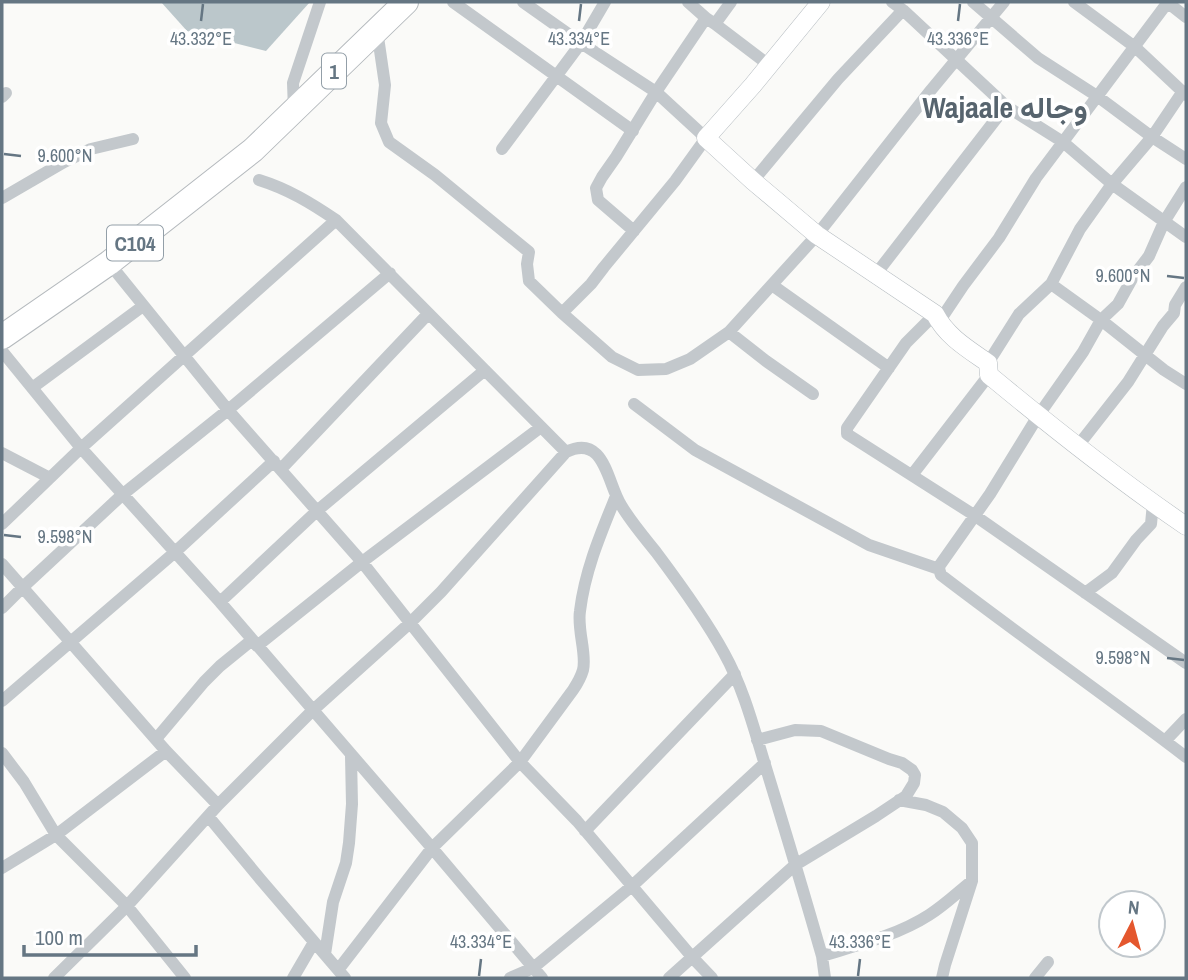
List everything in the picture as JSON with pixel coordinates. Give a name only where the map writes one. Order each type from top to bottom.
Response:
[{"type":"highway","name":"1","points":[[263,140],[406,2]]},
{"type":"highway","name":"C104","points":[[2,337],[109,263],[263,140]]},
{"type":"street","points":[[294,110],[293,83],[320,2]]},
{"type":"street","points":[[453,2],[633,131]]},
{"type":"street","points":[[523,2],[656,92],[753,181],[817,235],[937,318],[947,332],[1038,416],[1186,526]]},
{"type":"street","points":[[502,149],[582,43],[605,2]]},
{"type":"street","points":[[688,2],[769,65]]},
{"type":"street","points":[[634,231],[598,200],[596,188],[656,92],[710,21],[731,2]]},
{"type":"street","points":[[562,313],[591,284],[675,181],[706,138],[821,2]]},
{"type":"street","points":[[892,2],[1006,106],[1063,142],[1112,184],[1186,237]]},
{"type":"street","points":[[973,2],[1038,58],[1186,159]]},
{"type":"street","points":[[377,30],[385,85],[381,123],[389,142],[435,175],[529,252],[529,281],[612,357],[638,370],[666,369],[690,359],[729,332],[817,235],[1004,2]]},
{"type":"street","points":[[912,475],[989,369],[1019,314],[1051,284],[1080,229],[1112,184],[1185,93],[1135,47],[1074,2]]},
{"type":"street","points":[[1186,17],[1168,2],[1036,178],[999,238],[963,286],[937,318],[906,343],[847,428],[847,433],[974,515],[1186,663]]},
{"type":"street","points":[[753,181],[838,79],[903,10]]},
{"type":"street","points":[[876,274],[1006,106]]},
{"type":"street","points":[[2,198],[92,149],[133,139]]},
{"type":"street","points":[[259,180],[295,193],[336,220],[566,453]]},
{"type":"street","points":[[1186,187],[1164,222],[1149,256],[1118,304],[1101,320],[1083,352],[1038,416],[939,569],[941,575],[1186,757]]},
{"type":"street","points":[[2,524],[82,448],[336,220]]},
{"type":"street","points":[[109,263],[228,410],[362,562],[520,762],[585,831],[712,978]]},
{"type":"street","points":[[2,608],[122,495],[228,410],[390,273]]},
{"type":"street","points":[[1051,284],[1186,384]]},
{"type":"street","points":[[772,285],[889,368]]},
{"type":"street","points":[[1077,447],[1146,356],[1163,326],[1174,313],[1175,305],[1186,288]]},
{"type":"street","points":[[33,388],[143,306]]},
{"type":"street","points":[[2,701],[278,465],[428,314]]},
{"type":"street","points":[[729,332],[813,394]]},
{"type":"street","points":[[2,351],[122,495],[220,602],[542,978]]},
{"type":"street","points":[[220,602],[318,510],[485,370]]},
{"type":"street","points":[[634,404],[695,450],[869,545],[939,569]]},
{"type":"street","points":[[156,739],[220,666],[541,427]]},
{"type":"street","points":[[54,978],[127,906],[218,805],[450,582],[566,453],[584,448],[596,453],[605,467],[616,496],[678,582],[735,674],[765,763],[822,956],[825,978]]},
{"type":"street","points":[[2,453],[50,478]]},
{"type":"street","points":[[208,816],[342,974],[432,848],[520,762],[573,690],[584,661],[579,626],[583,590],[597,543],[616,496]]},
{"type":"street","points":[[1085,593],[1112,573],[1151,524],[1153,503]]},
{"type":"street","points":[[2,564],[166,751],[218,805]]},
{"type":"street","points":[[585,831],[735,674]]},
{"type":"street","points":[[1166,741],[1186,719]]},
{"type":"street","points":[[669,978],[795,865],[876,817],[909,793],[915,779],[912,770],[902,763],[821,732],[794,730],[757,740]]},
{"type":"street","points":[[2,868],[56,835],[166,751]]},
{"type":"street","points":[[2,753],[24,782],[56,835],[127,906],[186,978]]},
{"type":"street","points":[[325,954],[333,902],[346,863],[349,843],[352,804],[351,756]]},
{"type":"street","points":[[510,978],[533,968],[632,886],[765,763]]},
{"type":"street","points":[[899,800],[937,809],[962,828],[972,843],[972,881],[942,978]]},
{"type":"street","points":[[822,956],[884,935],[930,915],[972,881]]},
{"type":"street","points":[[293,978],[314,942]]},
{"type":"street","points":[[1035,978],[1048,962]]},
{"type":"shaded area","points":[[161,2],[310,2],[266,51],[187,31]]},
{"type":"district","name":"Wajaale وجاله","points":[[1005,107]]}]
